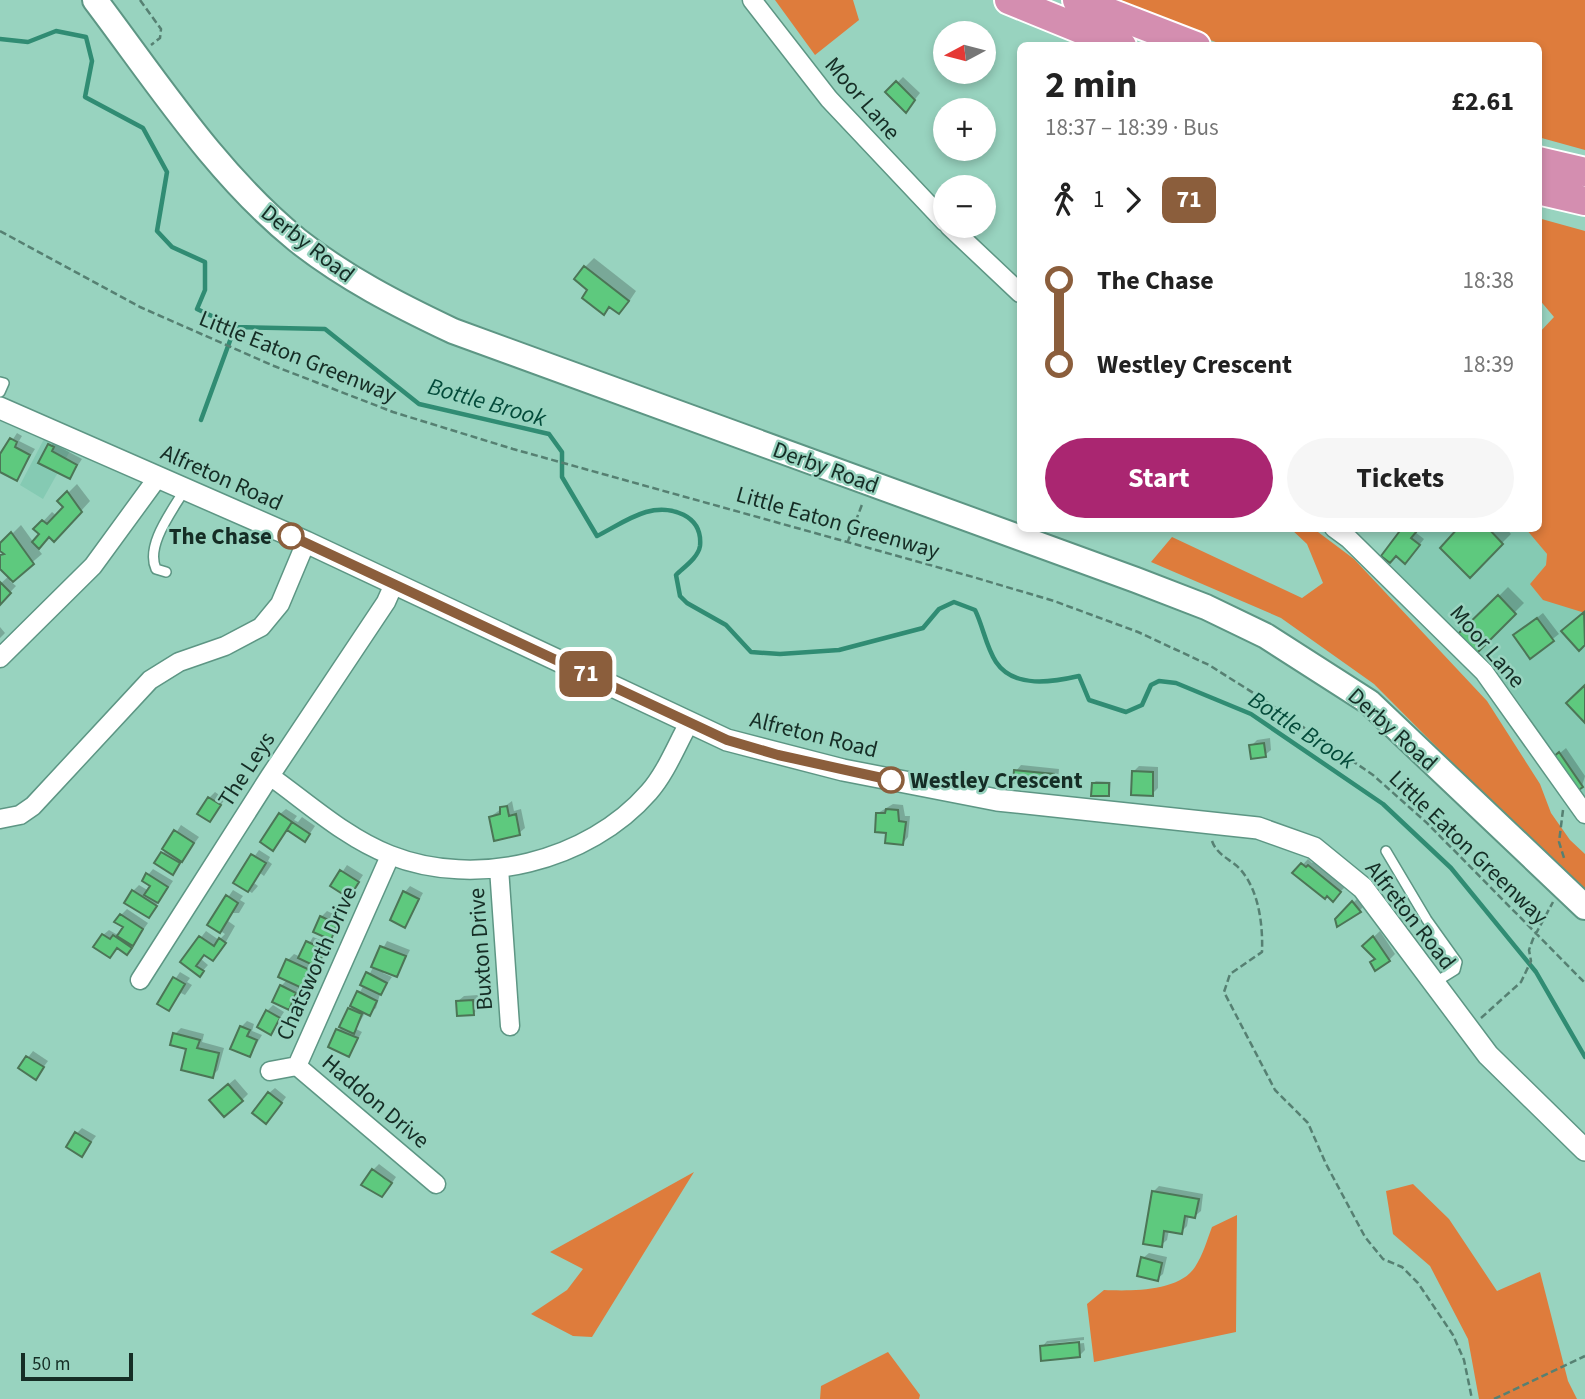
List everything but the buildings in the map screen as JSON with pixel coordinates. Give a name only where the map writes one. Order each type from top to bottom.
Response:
[{"type":"highway","points":[[1009,0],[1112,42]]},
{"type":"highway","points":[[1077,0],[1186,42]]},
{"type":"highway","points":[[1542,162],[1585,172]]},
{"type":"highway","points":[[1542,191],[1585,201]]},
{"type":"main road","name":"Derby Road","points":[[95,0],[198,137],[257,204],[297,240],[382,297],[453,331],[1206,607],[1310,662],[1369,702],[1585,906]]},
{"type":"street","name":"Moor Lane","points":[[752,0],[829,99],[933,209]]},
{"type":"street","points":[[962,238],[1017,290]]},
{"type":"street","name":"Alfreton Road","points":[[0,408],[306,542],[727,740],[778,755],[997,800],[1212,821],[1258,828],[1294,840],[1334,862],[1363,888],[1467,1028],[1532,1101],[1585,1150]]},
{"type":"street","points":[[0,658],[93,566],[158,477]]},
{"type":"street","name":"Moor Lane","points":[[1340,532],[1484,672],[1585,814]]},
{"type":"street","points":[[0,818],[20,815],[33,806],[150,680],[180,662],[249,636],[261,627],[280,604],[306,542]]},
{"type":"street","name":"The Leys","points":[[139,980],[386,602],[394,584]]},
{"type":"street","points":[[270,776],[359,840],[390,856],[442,869],[499,868],[540,860],[576,846],[616,822],[650,791],[689,723]]},
{"type":"street","name":"Chatsworth Drive","points":[[271,1070],[297,1066],[390,856]]},
{"type":"street","name":"Buxton Drive","points":[[499,868],[510,1026]]},
{"type":"street","name":"Haddon Drive","points":[[297,1066],[429,1179],[434,1158]]},
{"type":"lane","points":[[0,382],[4,383],[0,392]]},
{"type":"lane","points":[[166,572],[156,569],[152,561],[153,549],[185,489]]},
{"type":"lane","points":[[1386,851],[1441,942],[1457,962],[1455,970],[1432,984]]},
{"type":"path","points":[[137,56],[160,38],[161,29],[140,0]]},
{"type":"path","name":"Little Eaton Greenway","points":[[0,231],[140,307],[204,337],[393,412],[544,458],[848,541],[1054,601],[1138,632],[1209,666],[1374,775],[1427,823],[1585,983]]},
{"type":"path","points":[[848,541],[869,482]]},
{"type":"path","points":[[1212,821],[1209,832],[1214,846],[1240,869],[1249,883],[1256,898],[1263,933],[1262,952],[1230,974],[1224,992],[1275,1090],[1308,1123],[1326,1164],[1365,1237],[1383,1259],[1402,1267],[1418,1283],[1453,1335],[1464,1360],[1472,1399]]},
{"type":"path","points":[[1562,826],[1559,842],[1564,858]]},
{"type":"path","points":[[1467,1028],[1521,982],[1531,961],[1529,950],[1553,902]]},
{"type":"path","points":[[1494,1399],[1585,1356]]},
{"type":"shaded area","points":[[775,0],[853,0],[859,20],[815,55]]},
{"type":"shaded area","points":[[1100,0],[1585,0],[1585,150],[1542,138],[1542,42],[1216,42]]},
{"type":"shaded area","points":[[1542,219],[1585,231],[1585,613],[1543,600],[1530,584],[1546,565],[1547,554],[1529,532],[1542,532],[1542,330],[1554,317],[1542,303]]},
{"type":"shaded area","points":[[44,439],[70,451],[43,499],[20,485]]},
{"type":"shaded area","points":[[1294,532],[1318,532],[1354,559],[1487,701],[1540,784],[1551,813],[1570,840],[1585,854],[1585,896],[1374,684],[1281,618],[1151,562],[1172,537],[1302,598],[1323,583],[1307,544]]},
{"type":"shaded area","points":[[1400,532],[1529,532],[1547,554],[1546,565],[1530,584],[1585,613],[1585,804],[1548,754],[1529,717],[1502,679],[1381,556]]},
{"type":"shaded area","points":[[694,1172],[592,1337],[573,1336],[531,1314],[567,1290],[583,1269],[550,1252]]},
{"type":"shaded area","points":[[1413,1184],[1449,1219],[1497,1291],[1540,1272],[1568,1381],[1577,1399],[1479,1399],[1468,1339],[1430,1266],[1393,1234],[1386,1191]]},
{"type":"shaded area","points":[[1237,1215],[1236,1332],[1094,1362],[1087,1304],[1104,1290],[1153,1288],[1178,1281],[1195,1267],[1212,1227]]},
{"type":"shaded area","points":[[888,1352],[920,1395],[919,1399],[820,1399],[821,1386]]},
{"type":"waterway","name":"Bottle Brook","points":[[0,39],[28,42],[56,31],[86,37],[92,61],[85,97],[143,128],[167,172],[157,231],[172,247],[205,262],[205,290],[197,309],[235,327],[325,329],[419,404],[549,434],[562,452],[562,477],[597,536],[646,512],[665,510],[684,515],[696,527],[700,535],[700,546],[694,558],[676,575],[680,596],[687,603],[726,625],[751,652],[780,654],[839,650],[923,628],[939,609],[954,602],[975,610],[996,662],[1004,671],[1023,680],[1046,681],[1079,676],[1089,700],[1126,712],[1142,705],[1151,685],[1159,681],[1176,683],[1251,714],[1383,804],[1451,868],[1536,972],[1585,1057]]},
{"type":"waterway","points":[[201,420],[235,327]]},
{"type":"bus line","name":"71","points":[[291,536],[727,740],[778,755],[891,780]]},
{"type":"place","name":"The Chase","points":[[291,536]]},
{"type":"place","name":"Westley Crescent","points":[[891,780]]}]
